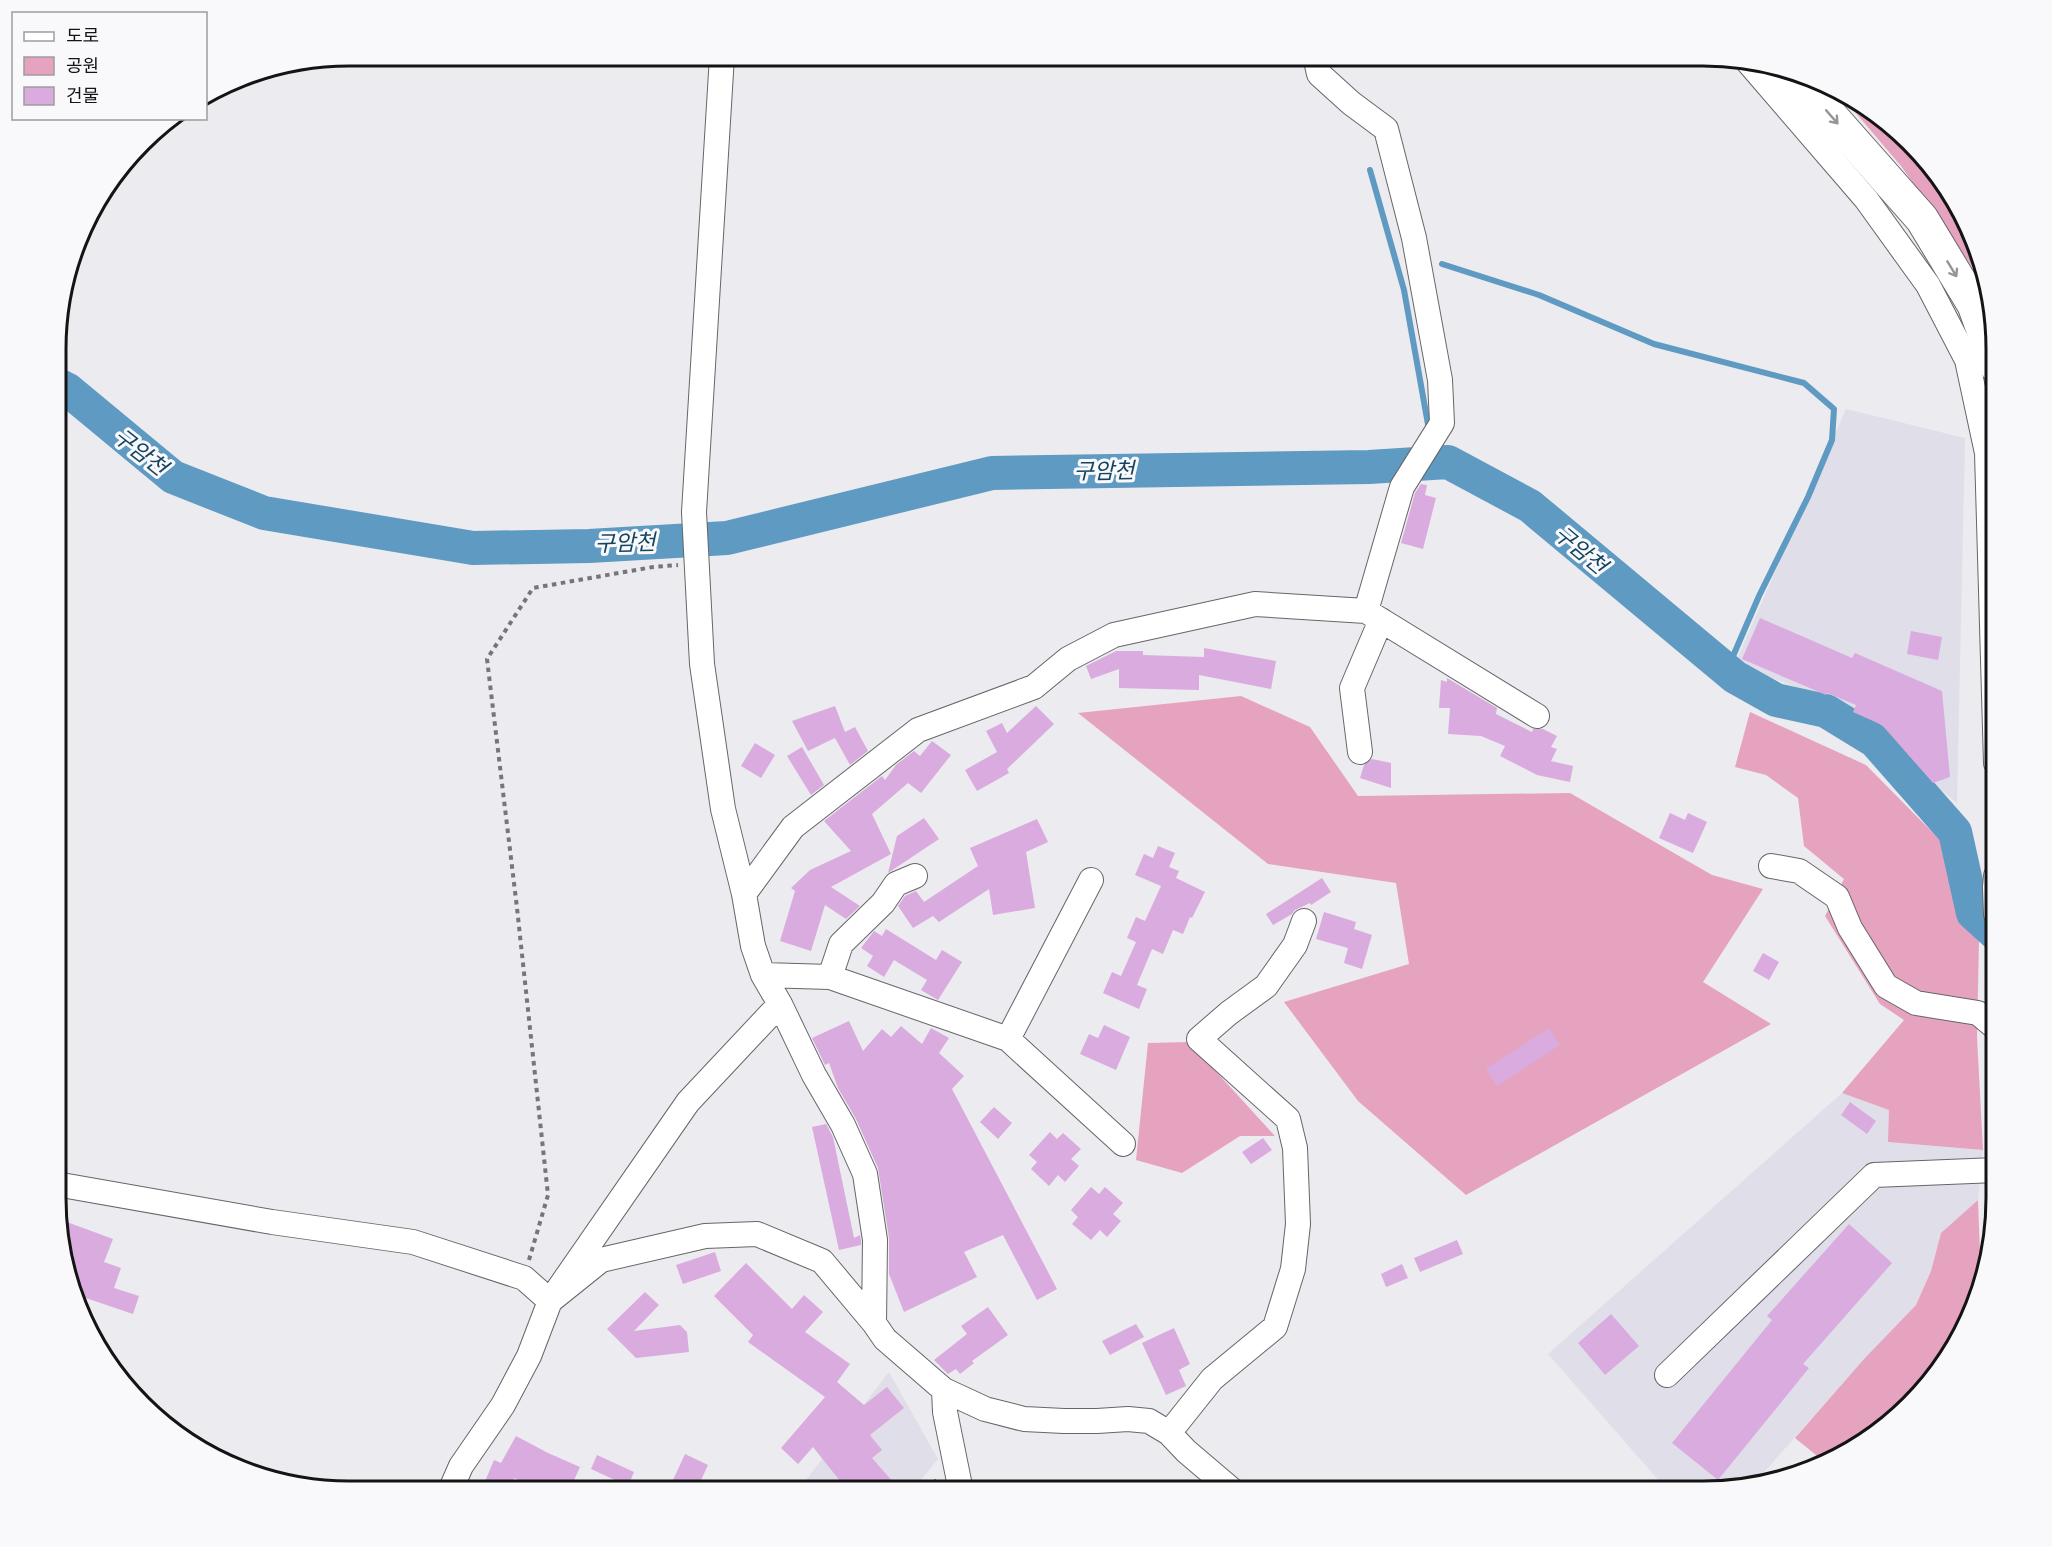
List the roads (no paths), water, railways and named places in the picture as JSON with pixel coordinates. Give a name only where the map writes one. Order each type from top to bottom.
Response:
[{"type":"highway","points":[[1804,85],[1922,219],[1974,305],[1985,336]]},
{"type":"street","points":[[721,66],[694,512],[704,675],[723,809],[744,894],[753,946],[763,975],[780,1004],[814,1075],[843,1125],[865,1174],[875,1240],[874,1323]]},
{"type":"street","points":[[1317,66],[1319,74],[1386,129],[1414,238],[1440,380],[1442,423],[1402,487],[1373,616],[1352,688],[1360,752]]},
{"type":"street","points":[[1755,71],[1866,199],[1928,285],[1967,360],[1986,429]]},
{"type":"street","points":[[744,894],[793,827],[918,730],[1034,687],[1068,659],[1114,635],[1255,604],[1373,616],[1538,716]]},
{"type":"street","points":[[1771,866],[1799,871],[1837,897],[1850,928],[1886,986],[1916,1003],[1977,1013],[1986,1020]]},
{"type":"street","points":[[830,977],[841,944],[884,903],[896,884],[915,876]]},
{"type":"street","points":[[1008,1039],[1091,880]]},
{"type":"street","points":[[1170,1433],[1212,1379],[1275,1327],[1293,1269],[1298,1224],[1295,1148],[1288,1119],[1198,1039],[1266,986],[1295,945],[1304,921]]},
{"type":"street","points":[[763,975],[830,977],[1008,1039],[1123,1144]]},
{"type":"street","points":[[454,1481],[461,1466],[508,1395],[529,1356],[550,1301],[688,1102],[780,1004]]},
{"type":"street","points":[[1667,1375],[1874,1175],[1986,1170]]},
{"type":"street","points":[[66,1186],[272,1222],[413,1242],[524,1278],[550,1301]]},
{"type":"street","points":[[550,1301],[601,1260],[705,1236],[757,1234],[822,1261],[885,1339],[944,1390],[985,1409],[1024,1419],[1149,1421],[1170,1433],[1186,1451],[1221,1481]]},
{"type":"street","points":[[944,1390],[945,1412],[959,1481]]},
{"type":"waterway","points":[[1370,170],[1404,290],[1429,430]]},
{"type":"waterway","points":[[1442,264],[1539,295],[1654,344],[1804,383],[1834,409],[1832,440],[1808,497],[1759,596],[1727,670]]},
{"type":"waterway","name":"구암천","points":[[66,389],[173,477],[264,513],[473,548],[589,546],[727,538],[992,473],[1369,467],[1448,462],[1530,506],[1735,677],[1776,700],[1826,711],[1875,741],[1955,832],[1973,913],[1986,925]]},
{"type":"waterway","points":[[1433,451],[1435,463]]}]
